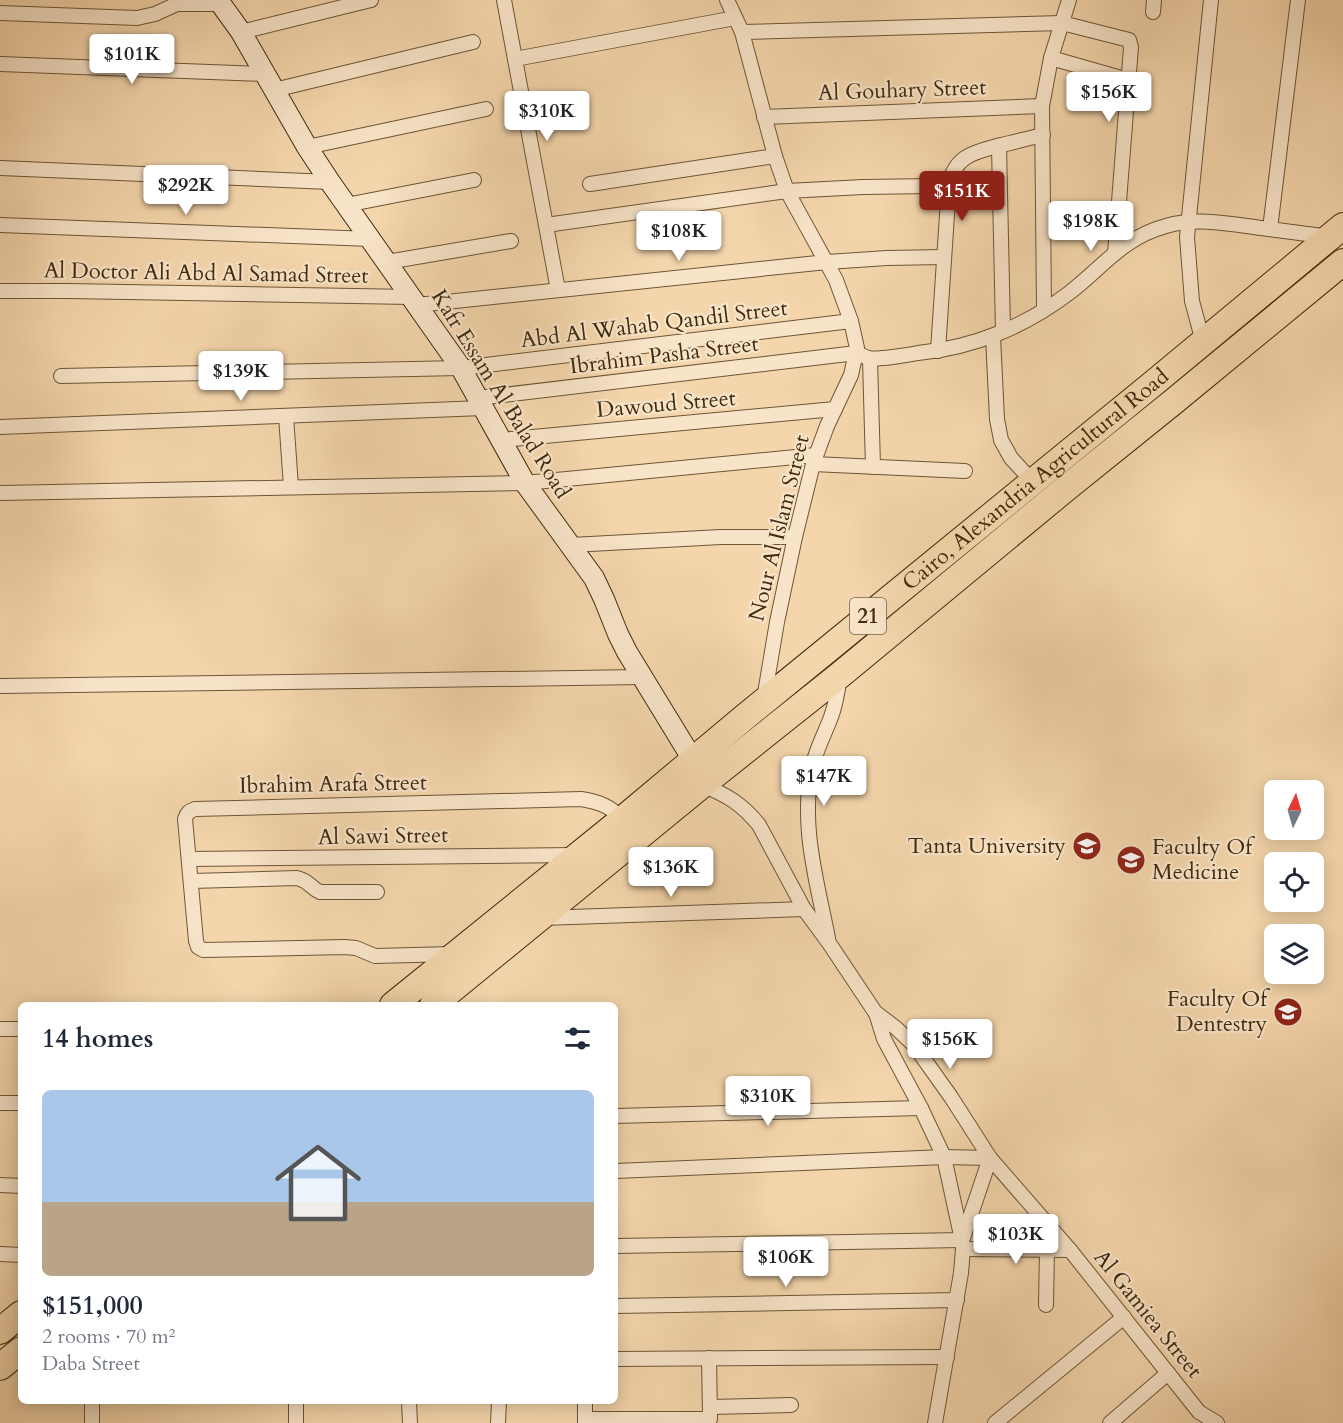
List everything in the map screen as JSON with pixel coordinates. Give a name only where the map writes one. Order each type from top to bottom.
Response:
[{"type":"highway","name":"Cairo, Alexandria Agricultural Road","points":[[397,1002],[623,819],[1336,232]]},
{"type":"highway","name":"Cairo, Alexandria Agricultural Road","points":[[437,1002],[1343,262]]},
{"type":"highway","points":[[1155,382],[1173,402]]},
{"type":"highway","points":[[1040,475],[1065,489]]},
{"type":"street","points":[[241,32],[371,0]]},
{"type":"street","points":[[504,0],[558,290]]},
{"type":"street","name":"Nour Al Islam Street","points":[[727,0],[742,32],[775,156],[787,191],[836,280],[851,321],[857,348],[851,375],[827,426],[815,459],[795,537],[763,702]]},
{"type":"street","points":[[1044,309],[1042,106],[1051,58],[1069,0]]},
{"type":"street","points":[[1203,342],[1192,302],[1187,222],[1211,0]]},
{"type":"street","points":[[1270,229],[1298,0]]},
{"type":"street","points":[[0,13],[136,18],[156,14],[177,4],[220,2]]},
{"type":"street","name":"Kafr Essam Al Balad Road","points":[[220,2],[241,32],[307,147],[330,182],[461,368],[525,483],[594,578],[618,634],[693,760]]},
{"type":"street","points":[[515,59],[735,18]]},
{"type":"street","points":[[742,32],[1062,23],[1129,40],[1131,47],[1115,253]]},
{"type":"street","points":[[0,64],[270,82],[473,42]]},
{"type":"street","points":[[1051,58],[1128,80]]},
{"type":"street","name":"Al Gouhary Street","points":[[764,117],[1042,106]]},
{"type":"street","points":[[307,147],[486,109]]},
{"type":"street","points":[[938,351],[951,174],[964,158],[973,153],[1043,135]]},
{"type":"street","points":[[999,146],[997,419],[1001,440],[1011,458],[1040,475]]},
{"type":"street","points":[[590,184],[775,156]]},
{"type":"street","points":[[0,168],[330,182]]},
{"type":"street","points":[[346,205],[474,180]]},
{"type":"street","points":[[546,225],[787,191],[999,185]]},
{"type":"street","points":[[856,353],[870,359],[938,351],[998,333],[1044,309],[1070,292],[1115,253],[1144,234],[1167,225],[1187,222],[1218,223],[1270,229],[1336,232]]},
{"type":"street","points":[[0,225],[371,239]]},
{"type":"street","points":[[387,262],[512,241]]},
{"type":"street","name":"Al Doctor Ali Abd Al Samad Street","points":[[0,291],[414,301],[558,290],[826,262],[944,257]]},
{"type":"street","name":"Abd Al Wahab Qandil Street","points":[[61,376],[461,368],[851,321]]},
{"type":"street","name":"Ibrahim Pasha Street","points":[[0,427],[286,416],[480,403],[856,353]]},
{"type":"street","points":[[870,359],[873,467]]},
{"type":"street","name":"Dawoud Street","points":[[501,440],[835,409]]},
{"type":"street","points":[[286,416],[291,487]]},
{"type":"street","points":[[0,493],[525,483],[815,459],[873,467],[965,471]]},
{"type":"street","points":[[571,545],[699,538],[795,537]]},
{"type":"street","name":"Al Gamiea Street","points":[[830,943],[813,868],[808,805],[813,764],[831,717],[840,675]]},
{"type":"street","points":[[0,686],[642,677]]},
{"type":"street","name":"Al Gamiea Street","points":[[702,785],[729,797],[750,814],[759,825],[804,909],[830,943],[875,1012],[914,1045],[990,1158],[1070,1250],[1199,1412],[1217,1423]]},
{"type":"street","name":"Ibrahim Arafa Street","points":[[455,954],[375,956],[356,948],[345,947],[203,950],[196,941],[186,814],[195,809],[582,799],[611,808],[623,819]]},
{"type":"street","name":"Al Sawi Street","points":[[189,859],[578,855]]},
{"type":"street","points":[[191,881],[297,878],[305,880],[314,890],[320,892],[377,891]]},
{"type":"street","points":[[539,918],[804,909]]},
{"type":"street","points":[[875,1012],[884,1039],[944,1157],[963,1244]]},
{"type":"street","points":[[0,1029],[18,1029]]},
{"type":"street","points":[[0,1103],[18,1103]]},
{"type":"street","points":[[618,1116],[921,1108]]},
{"type":"street","points":[[618,1171],[944,1157],[990,1158],[963,1244],[957,1300],[935,1423]]},
{"type":"street","points":[[0,1185],[18,1186]]},
{"type":"street","points":[[618,1246],[963,1244],[1070,1250]]},
{"type":"street","points":[[1047,1249],[1047,1305]]},
{"type":"street","points":[[0,1254],[18,1255]]},
{"type":"street","points":[[618,1306],[957,1300]]},
{"type":"street","points":[[995,1423],[1124,1317]]},
{"type":"street","points":[[618,1359],[947,1357]]},
{"type":"street","points":[[710,1358],[710,1416]]},
{"type":"street","points":[[1110,1423],[1168,1373]]},
{"type":"street","points":[[92,1404],[92,1423]]},
{"type":"street","points":[[296,1404],[296,1423]]},
{"type":"street","points":[[409,1404],[410,1423]]},
{"type":"street","points":[[498,1423],[499,1404]]},
{"type":"street","points":[[585,1404],[585,1421],[710,1416],[791,1405]]},
{"type":"place","name":"Tanta University","points":[[1087,846]]},
{"type":"place","name":"Faculty Of Medicine","points":[[1131,860]]},
{"type":"place","name":"Faculty Of Dentestry","points":[[1288,1012]]}]
